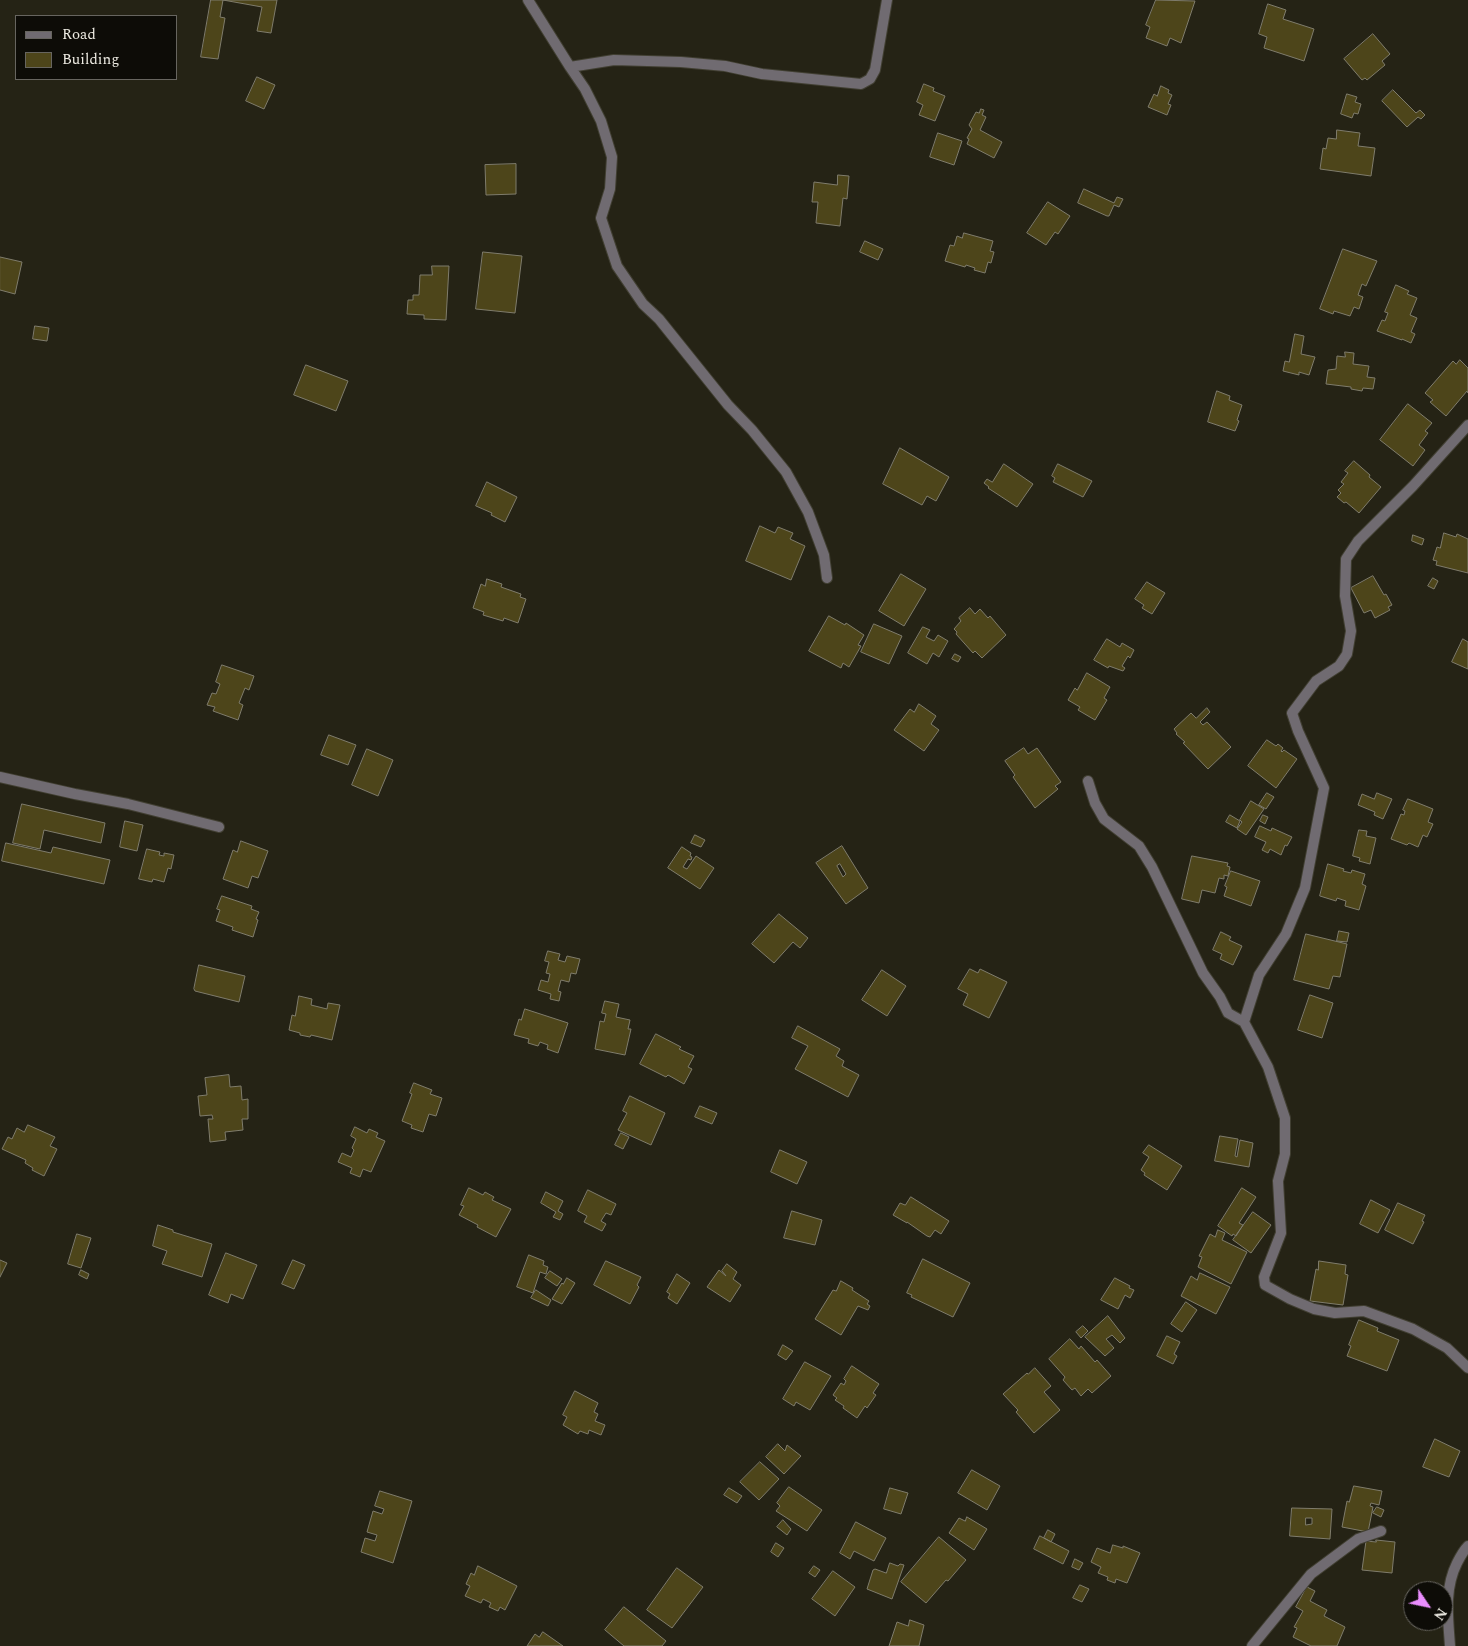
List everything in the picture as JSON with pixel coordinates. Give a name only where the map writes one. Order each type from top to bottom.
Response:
[{"type":"street","points":[[528,0],[585,88],[601,121],[612,157],[610,189],[601,218],[617,266],[643,304],[659,319],[786,472],[808,512],[824,556],[827,578]]},
{"type":"street","points":[[570,67],[614,60],[681,62],[725,66],[762,74],[861,84],[870,79],[875,70],[886,0]]},
{"type":"street","points":[[1244,1022],[1259,975],[1286,934],[1305,888],[1324,788],[1298,731],[1292,712],[1316,681],[1339,666],[1347,654],[1351,631],[1345,596],[1346,559],[1358,541],[1413,486],[1468,424]]},
{"type":"street","points":[[0,776],[75,794],[128,804],[219,827]]},
{"type":"street","points":[[1088,781],[1095,803],[1104,819],[1139,846],[1152,867],[1203,973],[1220,997],[1228,1013],[1244,1022],[1268,1067],[1286,1118],[1285,1154],[1278,1181],[1280,1233],[1264,1277],[1265,1285],[1282,1295],[1314,1309],[1336,1313],[1364,1311],[1413,1329],[1446,1348],[1468,1368]]},
{"type":"street","points":[[1252,1646],[1310,1574],[1358,1539],[1381,1531]]},
{"type":"street","points":[[1450,1646],[1448,1603],[1450,1577],[1468,1546]]},
{"type":"building","points":[[211,0],[223,0],[220,17],[225,18],[218,59],[201,57]]},
{"type":"building","points":[[223,0],[277,0],[271,33],[257,31],[262,7]]},
{"type":"building","points":[[1156,0],[1195,1],[1181,43],[1170,38],[1167,46],[1146,38],[1150,27],[1146,25]]},
{"type":"building","points":[[1268,4],[1286,10],[1283,19],[1314,29],[1304,61],[1264,48],[1267,37],[1259,34]]},
{"type":"building","points":[[1373,34],[1390,54],[1382,61],[1385,65],[1367,80],[1365,78],[1362,80],[1344,59]]},
{"type":"building","points":[[257,77],[275,85],[264,109],[246,101]]},
{"type":"building","points":[[924,84],[934,88],[933,91],[945,96],[935,121],[919,115],[923,105],[917,102]]},
{"type":"building","points":[[1161,86],[1169,90],[1168,93],[1172,95],[1168,104],[1171,105],[1167,115],[1148,107],[1154,94],[1157,96]]},
{"type":"building","points":[[1393,90],[1416,113],[1420,110],[1425,115],[1421,119],[1418,117],[1407,127],[1382,101]]},
{"type":"building","points":[[1347,94],[1357,97],[1355,102],[1361,104],[1358,114],[1354,113],[1352,118],[1341,114]]},
{"type":"building","points":[[981,109],[984,110],[982,115],[986,117],[980,130],[1002,142],[994,158],[967,144],[969,139],[967,138],[972,129],[969,125],[976,112],[979,113]]},
{"type":"building","points":[[1337,130],[1360,133],[1358,146],[1375,148],[1371,176],[1320,169],[1323,148],[1326,149],[1328,138],[1336,139]]},
{"type":"building","points":[[938,133],[962,141],[954,165],[930,157]]},
{"type":"building","points":[[516,164],[516,194],[486,195],[485,165]]},
{"type":"building","points":[[838,175],[849,176],[847,199],[843,198],[840,226],[816,223],[818,202],[812,202],[814,182],[837,185]]},
{"type":"building","points":[[1084,189],[1114,203],[1117,197],[1123,199],[1119,207],[1114,205],[1109,216],[1107,216],[1078,203]]},
{"type":"building","points":[[1048,202],[1070,216],[1058,234],[1055,232],[1046,245],[1027,233]]},
{"type":"building","points":[[964,233],[993,241],[990,251],[994,252],[991,263],[988,262],[985,273],[974,270],[975,268],[966,265],[965,267],[945,261],[950,245],[954,246],[957,236],[962,238]]},
{"type":"building","points":[[865,241],[883,249],[878,260],[860,252]]},
{"type":"building","points":[[1343,249],[1377,261],[1366,286],[1362,284],[1358,295],[1363,297],[1359,309],[1354,307],[1350,316],[1334,311],[1333,314],[1320,309]]},
{"type":"building","points":[[483,252],[522,256],[515,313],[476,309]]},
{"type":"building","points":[[0,257],[22,262],[15,294],[0,290]]},
{"type":"building","points":[[432,266],[449,266],[446,320],[424,319],[424,315],[407,314],[408,300],[413,300],[413,295],[419,295],[420,275],[432,275]]},
{"type":"building","points":[[1396,285],[1409,291],[1407,294],[1417,298],[1410,315],[1417,318],[1411,332],[1415,334],[1411,343],[1377,331],[1382,320],[1385,321],[1388,313],[1385,312]]},
{"type":"building","points":[[35,326],[49,328],[47,341],[33,339]]},
{"type":"building","points":[[1295,334],[1304,336],[1301,354],[1315,357],[1309,375],[1299,372],[1299,375],[1283,371],[1285,361],[1289,362]]},
{"type":"building","points":[[1345,352],[1354,353],[1353,364],[1369,366],[1367,377],[1375,378],[1373,389],[1363,388],[1362,391],[1351,389],[1351,387],[1326,384],[1328,370],[1336,369],[1337,356],[1345,357]]},
{"type":"building","points":[[1460,360],[1468,368],[1468,393],[1467,391],[1446,416],[1430,402],[1433,400],[1425,393],[1453,361],[1456,364]]},
{"type":"building","points":[[306,365],[348,381],[336,411],[294,395]]},
{"type":"building","points":[[1217,391],[1230,396],[1229,400],[1242,405],[1235,431],[1208,422]]},
{"type":"building","points":[[1408,404],[1432,423],[1425,431],[1428,433],[1419,445],[1425,450],[1413,466],[1380,440]]},
{"type":"building","points":[[900,448],[949,477],[936,501],[927,496],[922,505],[883,484]]},
{"type":"building","points":[[1354,461],[1381,487],[1359,513],[1337,497],[1341,493],[1338,490],[1344,484],[1341,482],[1348,473],[1345,471]]},
{"type":"building","points":[[1004,464],[1033,484],[1017,507],[988,488],[984,483],[987,479],[992,482]]},
{"type":"building","points":[[1058,464],[1092,481],[1083,497],[1053,482],[1055,478],[1052,476]]},
{"type":"building","points":[[487,482],[517,497],[505,522],[491,515],[492,513],[476,506]]},
{"type":"building","points":[[760,526],[775,533],[778,527],[793,533],[790,539],[805,546],[791,580],[746,561]]},
{"type":"building","points":[[1444,533],[1456,537],[1457,534],[1468,539],[1468,573],[1436,565],[1437,561],[1433,560],[1437,547],[1440,548]]},
{"type":"building","points":[[1413,535],[1424,539],[1422,545],[1412,541]]},
{"type":"building","points":[[901,574],[926,589],[904,626],[879,611]]},
{"type":"building","points":[[1373,576],[1392,605],[1388,607],[1390,610],[1375,618],[1371,610],[1364,613],[1351,588]]},
{"type":"building","points":[[1433,578],[1438,581],[1434,589],[1428,586]]},
{"type":"building","points":[[487,579],[502,584],[501,587],[521,594],[520,597],[526,599],[518,623],[504,618],[503,621],[483,615],[484,612],[473,608],[481,584],[485,586]]},
{"type":"building","points":[[1147,582],[1165,593],[1152,614],[1142,608],[1144,605],[1135,599]]},
{"type":"building","points":[[970,608],[975,614],[980,609],[988,618],[990,616],[1006,635],[982,658],[975,651],[973,653],[956,634],[957,632],[954,629],[961,621],[959,618]]},
{"type":"building","points":[[829,616],[845,625],[846,623],[864,635],[858,645],[861,646],[849,667],[843,663],[841,668],[809,651]]},
{"type":"building","points":[[874,624],[902,636],[889,664],[861,652]]},
{"type":"building","points":[[923,627],[930,630],[926,637],[934,641],[938,635],[948,641],[939,657],[933,653],[927,664],[908,653]]},
{"type":"building","points":[[1107,639],[1120,647],[1122,643],[1134,650],[1130,658],[1128,656],[1122,666],[1125,668],[1123,671],[1109,666],[1108,668],[1094,660]]},
{"type":"building","points":[[1463,639],[1468,642],[1468,669],[1452,662]]},
{"type":"building","points":[[955,654],[961,657],[958,662],[952,659]]},
{"type":"building","points":[[222,665],[254,676],[249,690],[245,688],[239,703],[243,705],[238,720],[213,711],[215,707],[207,705],[212,693],[216,694],[220,684],[216,682]]},
{"type":"building","points":[[1087,673],[1110,687],[1104,698],[1107,700],[1095,720],[1078,710],[1080,707],[1068,700],[1075,688],[1077,690]]},
{"type":"building","points":[[919,704],[936,716],[931,724],[939,730],[924,751],[894,730],[910,709],[914,712]]},
{"type":"building","points":[[1207,708],[1210,712],[1200,722],[1203,725],[1207,722],[1231,747],[1208,769],[1183,743],[1185,742],[1176,734],[1174,729],[1191,713],[1196,718]]},
{"type":"building","points":[[329,735],[356,745],[348,765],[321,755]]},
{"type":"building","points":[[1267,740],[1276,746],[1278,744],[1283,748],[1282,752],[1284,750],[1297,759],[1276,788],[1248,766]]},
{"type":"building","points":[[1024,748],[1028,754],[1037,748],[1061,782],[1055,786],[1058,789],[1035,808],[1013,777],[1015,775],[1005,761]]},
{"type":"building","points":[[367,749],[393,760],[378,796],[352,785]]},
{"type":"building","points":[[1267,793],[1274,797],[1266,809],[1259,805]]},
{"type":"building","points":[[1377,793],[1392,799],[1383,819],[1374,815],[1375,812],[1358,805],[1362,794],[1374,799]]},
{"type":"building","points":[[1408,799],[1433,809],[1428,822],[1433,824],[1427,837],[1423,835],[1418,847],[1391,839],[1401,814],[1404,815],[1405,811],[1403,810]]},
{"type":"building","points":[[1251,801],[1264,809],[1246,835],[1237,829]]},
{"type":"building","points":[[22,804],[105,823],[101,843],[44,830],[40,849],[13,843]]},
{"type":"building","points":[[1230,815],[1240,821],[1237,828],[1226,822]]},
{"type":"building","points":[[1263,815],[1268,817],[1265,824],[1260,821]]},
{"type":"building","points":[[125,821],[143,825],[137,851],[120,847]]},
{"type":"building","points":[[1260,826],[1271,831],[1272,828],[1292,837],[1287,846],[1285,845],[1281,855],[1270,849],[1268,853],[1262,850],[1266,842],[1255,837]]},
{"type":"building","points":[[1359,830],[1367,831],[1366,836],[1376,838],[1370,864],[1359,861],[1360,858],[1353,856]]},
{"type":"building","points":[[695,835],[705,840],[701,847],[691,843]]},
{"type":"building","points":[[241,841],[268,851],[258,878],[252,876],[248,888],[223,879],[233,850],[237,852]]},
{"type":"building","points":[[6,843],[51,853],[53,847],[110,860],[104,884],[2,861]]},
{"type":"building","points":[[842,846],[868,888],[846,904],[816,863]],"holes":[[[840,864],[846,874],[843,877],[837,866]]]},
{"type":"building","points":[[682,847],[691,853],[690,856],[692,857],[691,860],[688,859],[683,867],[687,869],[696,856],[714,868],[700,889],[668,868]]},
{"type":"building","points":[[147,849],[160,852],[159,855],[164,856],[164,853],[174,855],[171,869],[168,868],[164,882],[153,879],[152,882],[139,879]]},
{"type":"building","points":[[1192,856],[1228,863],[1227,866],[1230,867],[1228,876],[1224,875],[1224,879],[1219,878],[1215,893],[1202,890],[1199,903],[1182,899]]},
{"type":"building","points":[[1328,864],[1344,869],[1343,871],[1351,873],[1352,870],[1365,874],[1362,884],[1366,886],[1359,910],[1345,906],[1346,901],[1337,898],[1336,901],[1320,896]]},
{"type":"building","points":[[1231,871],[1260,881],[1251,906],[1224,896],[1227,887],[1225,886]]},
{"type":"building","points":[[222,896],[252,906],[251,909],[259,912],[253,937],[232,930],[233,927],[216,921],[220,910],[217,909]]},
{"type":"building","points":[[779,914],[808,938],[800,948],[793,942],[774,963],[752,944]]},
{"type":"building","points":[[1339,931],[1349,933],[1347,942],[1337,941]]},
{"type":"building","points":[[1221,932],[1231,937],[1229,940],[1242,946],[1233,965],[1220,959],[1222,954],[1213,950]]},
{"type":"building","points":[[1306,934],[1347,944],[1340,977],[1333,976],[1329,989],[1294,980]]},
{"type":"building","points":[[548,951],[560,954],[558,960],[565,962],[567,956],[580,959],[576,974],[571,973],[569,982],[561,980],[558,991],[561,992],[559,1001],[550,999],[551,994],[538,990],[541,980],[548,982],[550,974],[546,973],[549,962],[545,961]]},
{"type":"building","points":[[199,965],[245,976],[239,1002],[195,991]]},
{"type":"building","points":[[970,969],[978,973],[980,969],[1007,982],[989,1018],[963,1005],[968,994],[958,989]]},
{"type":"building","points":[[882,970],[906,986],[887,1016],[862,1000]]},
{"type":"building","points":[[1310,995],[1333,1003],[1322,1038],[1298,1030]]},
{"type":"building","points":[[299,996],[312,999],[311,1005],[327,1009],[328,1003],[340,1005],[332,1040],[311,1035],[310,1037],[300,1035],[300,1033],[289,1030],[292,1015],[295,1016]]},
{"type":"building","points":[[605,1001],[619,1004],[616,1017],[630,1020],[628,1029],[631,1029],[625,1055],[595,1049],[600,1021],[604,1022],[606,1014],[602,1013]]},
{"type":"building","points":[[525,1009],[568,1023],[558,1053],[547,1049],[548,1045],[540,1042],[538,1046],[528,1043],[529,1039],[514,1035],[519,1019],[521,1020]]},
{"type":"building","points":[[798,1026],[840,1049],[836,1056],[844,1061],[842,1066],[859,1075],[848,1097],[795,1069],[808,1046],[792,1038]]},
{"type":"building","points":[[656,1034],[694,1056],[688,1067],[692,1069],[684,1084],[668,1075],[666,1077],[640,1064]]},
{"type":"building","points":[[229,1075],[230,1087],[241,1086],[242,1100],[248,1099],[248,1119],[242,1119],[243,1130],[225,1132],[226,1140],[210,1142],[208,1119],[213,1119],[212,1115],[200,1116],[198,1096],[207,1095],[205,1078]]},
{"type":"building","points":[[414,1083],[432,1090],[430,1094],[442,1098],[436,1116],[429,1114],[423,1132],[411,1128],[412,1125],[402,1121]]},
{"type":"building","points":[[630,1096],[665,1113],[651,1145],[618,1130],[627,1113],[623,1111]]},
{"type":"building","points":[[700,1106],[717,1113],[712,1124],[695,1117]]},
{"type":"building","points":[[28,1125],[55,1137],[50,1146],[57,1149],[44,1176],[32,1170],[33,1168],[25,1163],[26,1160],[2,1149],[8,1137],[12,1139],[17,1128],[24,1132]]},
{"type":"building","points":[[355,1127],[367,1133],[369,1129],[378,1133],[376,1137],[385,1141],[371,1172],[363,1169],[360,1177],[350,1173],[352,1168],[338,1162],[342,1153],[351,1157],[356,1139],[351,1136]]},
{"type":"building","points":[[621,1133],[629,1137],[623,1149],[615,1145]]},
{"type":"building","points":[[1220,1136],[1238,1139],[1235,1156],[1237,1157],[1240,1140],[1253,1143],[1249,1167],[1215,1161]]},
{"type":"building","points":[[1149,1145],[1182,1166],[1167,1190],[1144,1175],[1145,1173],[1141,1170],[1149,1157],[1143,1153]]},
{"type":"building","points":[[780,1150],[807,1162],[797,1184],[771,1172]]},
{"type":"building","points":[[469,1188],[483,1195],[485,1192],[494,1197],[492,1200],[511,1209],[496,1237],[459,1215],[464,1206],[461,1205]]},
{"type":"building","points":[[1242,1188],[1256,1197],[1239,1223],[1243,1225],[1236,1236],[1233,1234],[1232,1236],[1218,1226]]},
{"type":"building","points":[[588,1190],[616,1204],[611,1215],[606,1213],[601,1221],[606,1224],[602,1231],[584,1222],[587,1216],[578,1211]]},
{"type":"building","points":[[546,1192],[563,1201],[558,1211],[563,1214],[560,1220],[553,1217],[556,1212],[541,1203]]},
{"type":"building","points":[[911,1197],[949,1221],[941,1234],[935,1230],[930,1237],[927,1236],[893,1215],[900,1203],[905,1205]]},
{"type":"building","points":[[1371,1200],[1390,1210],[1378,1233],[1360,1224]]},
{"type":"building","points":[[1398,1203],[1425,1215],[1422,1221],[1424,1222],[1413,1244],[1385,1230]]},
{"type":"building","points":[[792,1211],[822,1220],[815,1245],[784,1238]]},
{"type":"building","points":[[1253,1212],[1271,1225],[1251,1253],[1233,1240]]},
{"type":"building","points":[[158,1225],[173,1230],[173,1232],[212,1244],[202,1277],[162,1264],[167,1251],[153,1246]]},
{"type":"building","points":[[1218,1230],[1225,1233],[1222,1240],[1247,1252],[1231,1284],[1198,1267],[1202,1257],[1199,1256],[1210,1234],[1215,1237]]},
{"type":"building","points":[[77,1234],[91,1238],[81,1268],[68,1264]]},
{"type":"building","points":[[226,1253],[257,1265],[243,1299],[231,1294],[228,1303],[209,1295]]},
{"type":"building","points":[[529,1255],[544,1261],[543,1265],[548,1267],[546,1274],[540,1272],[533,1293],[517,1287]]},
{"type":"building","points":[[923,1259],[970,1283],[953,1317],[911,1297],[912,1295],[907,1293]]},
{"type":"building","points":[[0,1260],[7,1263],[0,1277]]},
{"type":"building","points":[[293,1260],[305,1265],[294,1289],[282,1284]]},
{"type":"building","points":[[606,1261],[641,1277],[637,1285],[639,1287],[630,1304],[594,1285]]},
{"type":"building","points":[[1319,1261],[1346,1265],[1345,1274],[1348,1275],[1343,1305],[1310,1301]]},
{"type":"building","points":[[727,1264],[737,1272],[733,1279],[741,1285],[730,1302],[707,1287],[719,1270],[726,1276],[722,1271]]},
{"type":"building","points":[[81,1270],[89,1274],[87,1279],[79,1275]]},
{"type":"building","points":[[550,1271],[562,1279],[557,1286],[545,1278]]},
{"type":"building","points":[[1200,1273],[1230,1287],[1216,1314],[1181,1296],[1191,1276],[1197,1280]]},
{"type":"building","points":[[677,1274],[690,1283],[677,1304],[668,1298],[670,1294],[667,1292]]},
{"type":"building","points":[[567,1278],[575,1283],[562,1304],[552,1299]]},
{"type":"building","points":[[1115,1278],[1134,1290],[1130,1298],[1125,1295],[1118,1309],[1101,1300]]},
{"type":"building","points":[[841,1281],[869,1301],[867,1304],[870,1306],[868,1310],[858,1306],[841,1335],[815,1319],[833,1290],[836,1291]]},
{"type":"building","points":[[536,1290],[551,1300],[548,1306],[531,1298]]},
{"type":"building","points":[[1186,1302],[1197,1310],[1182,1332],[1171,1324]]},
{"type":"building","points":[[1108,1316],[1125,1338],[1120,1343],[1112,1335],[1106,1339],[1114,1348],[1105,1356],[1085,1337]]},
{"type":"building","points":[[1359,1320],[1378,1328],[1377,1331],[1399,1340],[1387,1371],[1347,1356],[1351,1346],[1349,1345]]},
{"type":"building","points":[[1083,1326],[1088,1331],[1081,1338],[1076,1332]]},
{"type":"building","points":[[1167,1336],[1180,1342],[1174,1354],[1177,1356],[1173,1364],[1157,1356]]},
{"type":"building","points":[[1070,1339],[1079,1349],[1081,1346],[1095,1362],[1097,1360],[1111,1376],[1092,1393],[1088,1389],[1081,1396],[1075,1388],[1072,1390],[1063,1380],[1065,1377],[1049,1359]]},
{"type":"building","points":[[783,1345],[793,1351],[786,1360],[778,1355]]},
{"type":"building","points":[[805,1362],[831,1376],[810,1410],[796,1402],[794,1406],[783,1399]]},
{"type":"building","points":[[852,1366],[879,1384],[873,1393],[876,1395],[857,1418],[843,1408],[844,1406],[835,1400],[837,1398],[833,1395],[841,1383],[844,1385],[846,1381],[844,1379]]},
{"type":"building","points":[[1035,1368],[1051,1386],[1044,1392],[1060,1410],[1034,1433],[1016,1412],[1018,1410],[1003,1394]]},
{"type":"building","points":[[575,1391],[598,1403],[594,1412],[598,1414],[595,1421],[605,1425],[601,1435],[589,1430],[588,1434],[580,1431],[578,1434],[563,1425],[567,1417],[563,1415]]},
{"type":"building","points":[[1435,1439],[1460,1451],[1449,1477],[1423,1467]]},
{"type":"building","points":[[778,1444],[785,1451],[787,1445],[801,1456],[784,1474],[766,1457]]},
{"type":"building","points":[[760,1462],[779,1479],[759,1500],[740,1482]]},
{"type":"building","points":[[972,1470],[1000,1486],[987,1510],[958,1493]]},
{"type":"building","points":[[1354,1486],[1382,1491],[1379,1505],[1371,1503],[1370,1506],[1373,1507],[1368,1532],[1342,1527],[1347,1501],[1349,1502]]},
{"type":"building","points":[[789,1487],[822,1510],[807,1531],[776,1511],[780,1506],[777,1503]]},
{"type":"building","points":[[729,1488],[742,1496],[737,1503],[724,1495]]},
{"type":"building","points":[[890,1488],[908,1493],[901,1514],[884,1509]]},
{"type":"building","points":[[380,1491],[412,1501],[393,1563],[361,1552],[365,1538],[375,1541],[377,1535],[367,1532],[373,1511],[382,1514],[384,1509],[375,1506]]},
{"type":"building","points":[[1377,1507],[1384,1510],[1381,1517],[1373,1513]]},
{"type":"building","points":[[1292,1508],[1332,1509],[1330,1539],[1290,1536]],"holes":[[[1306,1518],[1312,1518],[1312,1524],[1306,1525]]]},
{"type":"building","points":[[967,1517],[987,1529],[974,1550],[949,1533],[959,1518],[965,1521]]},
{"type":"building","points":[[783,1520],[791,1529],[787,1535],[777,1527]]},
{"type":"building","points":[[856,1522],[886,1538],[874,1561],[854,1551],[850,1559],[840,1553]]},
{"type":"building","points":[[1048,1530],[1055,1534],[1051,1542],[1044,1538]]},
{"type":"building","points":[[1040,1536],[1069,1551],[1063,1564],[1034,1549]]},
{"type":"building","points":[[939,1537],[966,1560],[926,1603],[901,1582]]},
{"type":"building","points":[[1376,1540],[1395,1542],[1392,1573],[1362,1570],[1366,1541],[1376,1542]]},
{"type":"building","points":[[776,1543],[784,1548],[778,1557],[771,1552]]},
{"type":"building","points":[[1113,1545],[1123,1548],[1123,1546],[1140,1553],[1127,1583],[1116,1579],[1115,1583],[1107,1580],[1108,1577],[1098,1573],[1101,1567],[1091,1562],[1097,1548],[1110,1553]]},
{"type":"building","points":[[1075,1559],[1083,1563],[1079,1570],[1072,1567]]},
{"type":"building","points":[[890,1563],[898,1566],[900,1564],[904,1565],[892,1599],[867,1589],[873,1570],[886,1573]]},
{"type":"building","points":[[478,1566],[517,1586],[505,1610],[500,1607],[498,1611],[489,1607],[491,1603],[483,1599],[481,1603],[465,1596],[470,1586],[466,1584],[471,1573],[474,1575]]},
{"type":"building","points":[[814,1566],[820,1570],[815,1577],[809,1573]]},
{"type":"building","points":[[677,1568],[703,1587],[672,1628],[647,1610]]},
{"type":"building","points":[[833,1571],[855,1587],[835,1616],[812,1599]]},
{"type":"building","points":[[1080,1585],[1089,1589],[1082,1602],[1073,1598]]},
{"type":"building","points":[[1307,1587],[1315,1591],[1310,1601],[1327,1610],[1324,1616],[1345,1627],[1337,1646],[1311,1646],[1293,1637],[1297,1628],[1294,1627],[1303,1611],[1296,1607]]},
{"type":"building","points":[[624,1607],[666,1641],[662,1646],[624,1646],[605,1630]]},
{"type":"building","points":[[910,1620],[924,1625],[919,1646],[889,1646],[897,1622],[908,1626]]},
{"type":"building","points":[[543,1632],[563,1646],[527,1646],[535,1634],[539,1637]]}]
